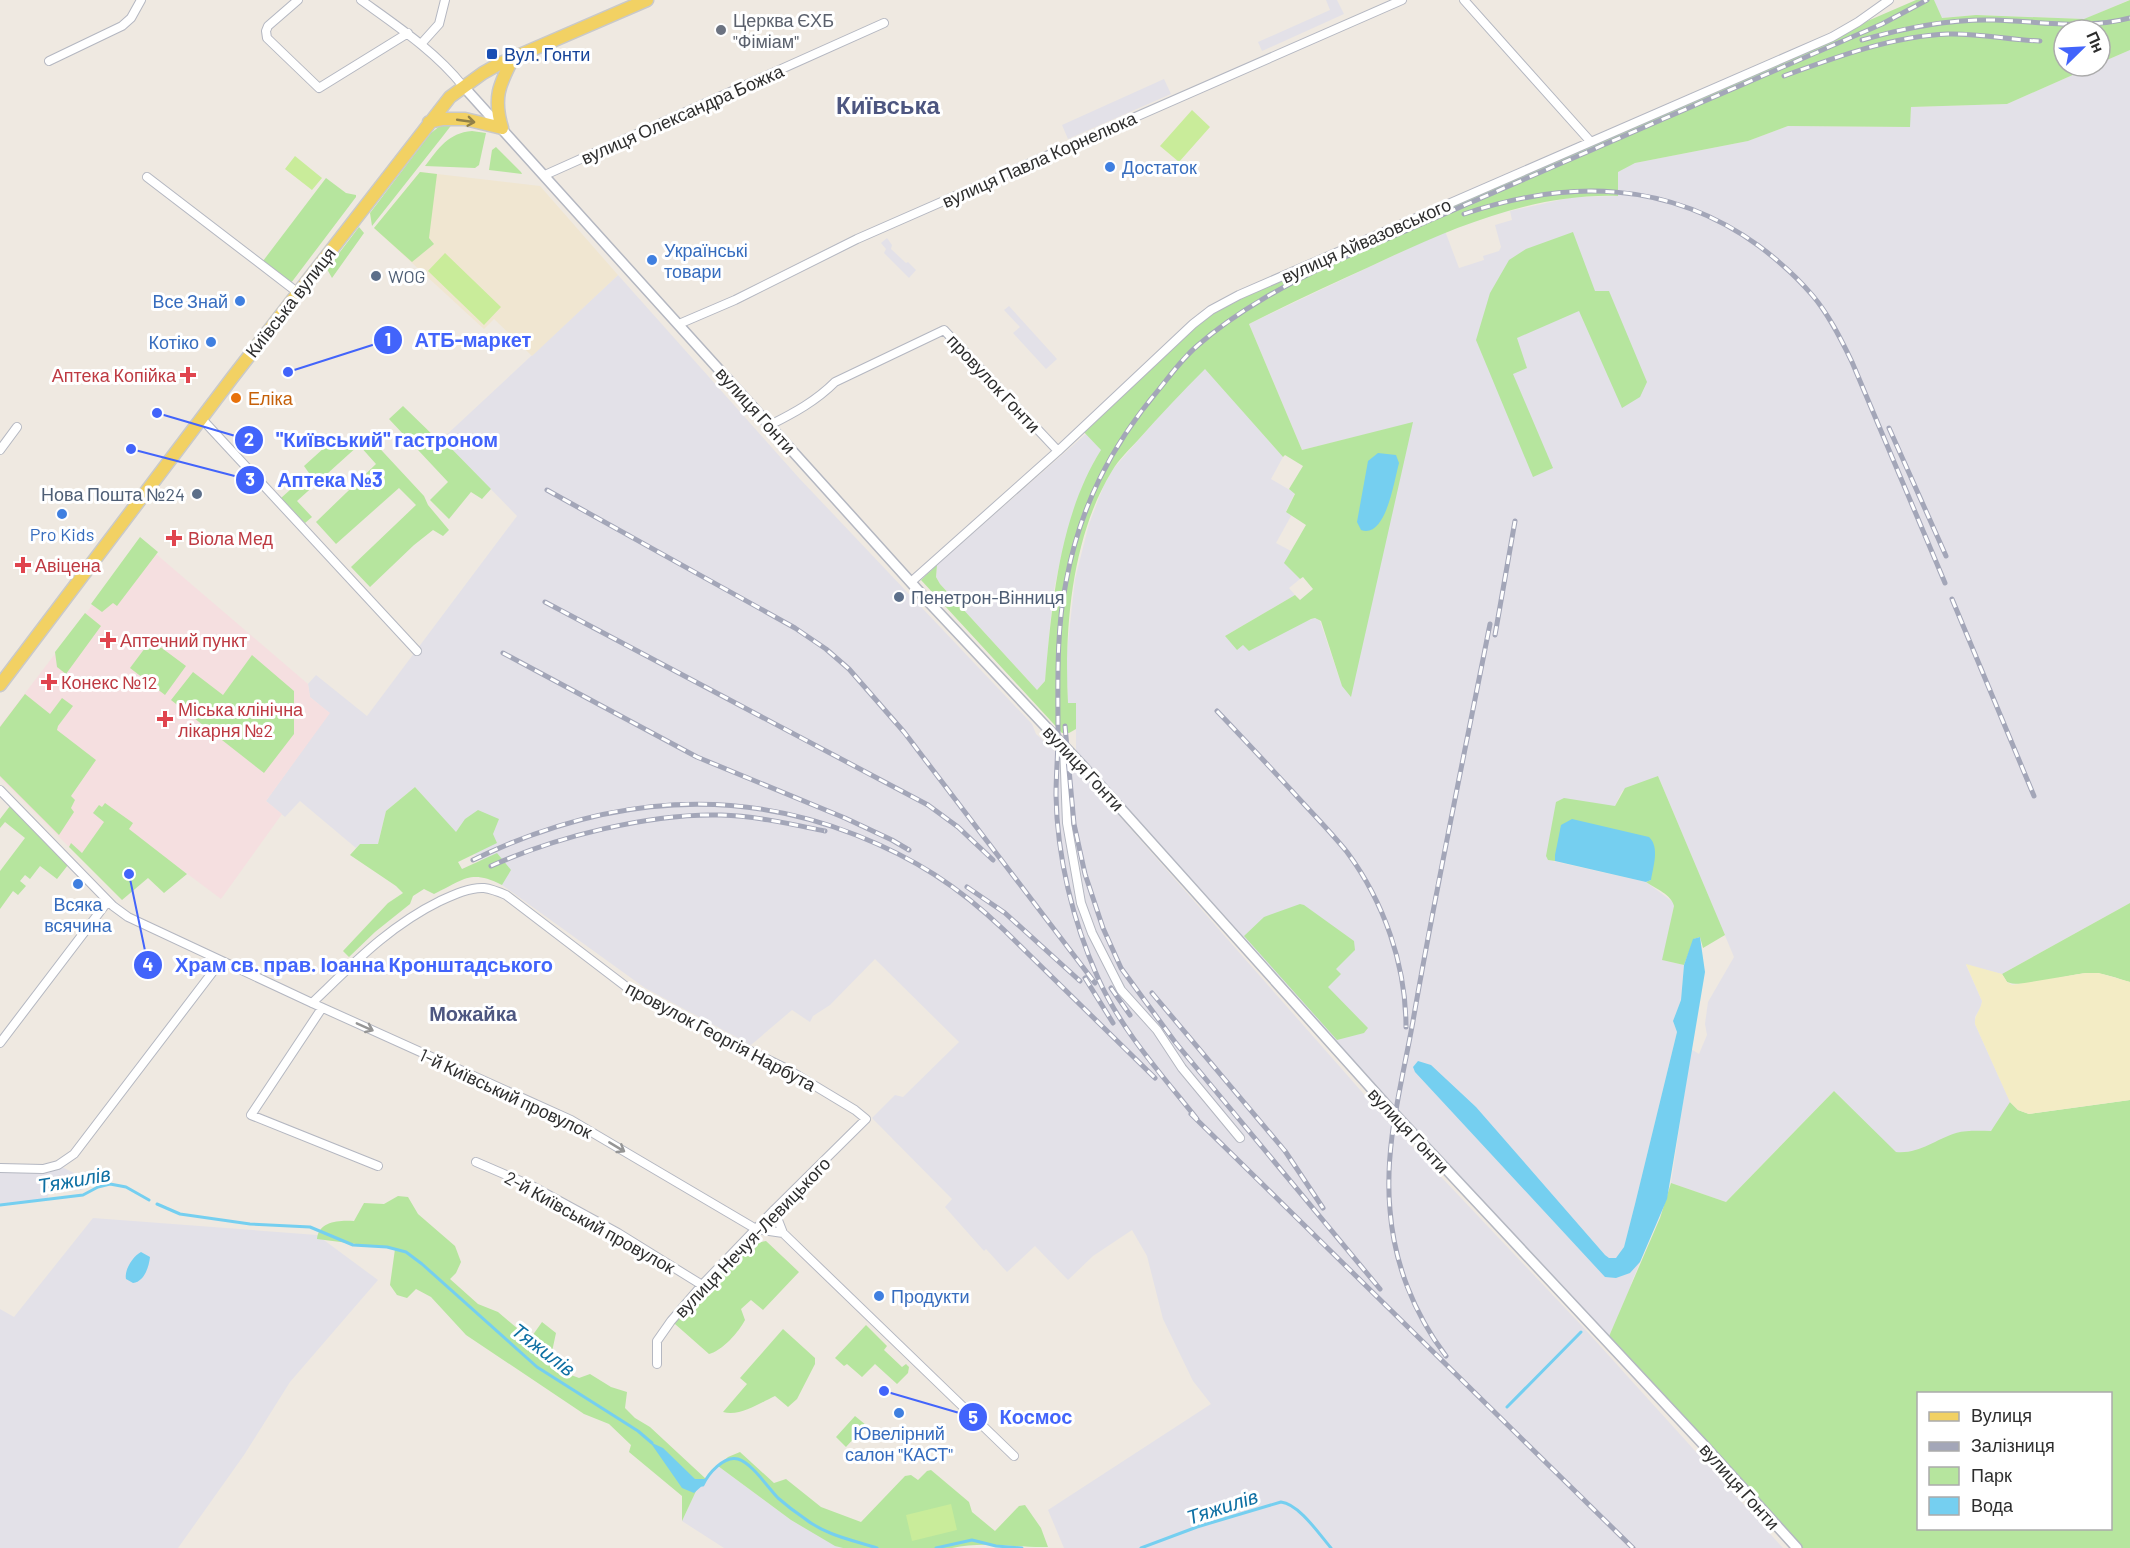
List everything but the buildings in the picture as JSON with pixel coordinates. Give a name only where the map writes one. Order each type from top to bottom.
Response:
[{"type":"main road","name":"Київська вулиця","points":[[0,685],[297,292],[450,97],[483,73],[513,58],[647,0]]},
{"type":"main road","points":[[429,122],[443,119],[465,119],[502,128],[497,96],[499,86],[513,58]]},
{"type":"street","points":[[49,61],[122,26],[131,18],[141,0]]},
{"type":"street","points":[[298,0],[268,26],[267,38],[319,88],[408,33]]},
{"type":"street","name":"вулиця Гонти","points":[[362,0],[408,33],[454,74],[1389,1108],[1797,1548]]},
{"type":"street","points":[[421,44],[439,24],[445,0]]},
{"type":"street","name":"вулиця Павла Корнелюка","points":[[679,324],[735,300],[867,235],[1402,0]]},
{"type":"street","points":[[1464,0],[1590,141]]},
{"type":"street","name":"вулиця Айвазовського","points":[[911,582],[1211,310],[1590,141],[1832,37],[1866,17],[1888,0]]},
{"type":"street","name":"вулиця Олександра Божка","points":[[545,175],[884,23]]},
{"type":"street","points":[[147,177],[297,292]]},
{"type":"street","name":"провулок Гонти","points":[[770,425],[801,409],[822,395],[835,382],[944,330],[1058,451]]},
{"type":"street","points":[[201,418],[417,651]]},
{"type":"street","points":[[0,450],[17,427]]},
{"type":"street","points":[[1064,746],[1067,823],[1081,903],[1092,933],[1121,990],[1156,1030],[1182,1068],[1240,1138]]},
{"type":"street","name":"1-й Київський провулок","points":[[0,790],[108,901],[128,917],[322,1008],[571,1120],[756,1229],[783,1233]]},
{"type":"street","name":"провулок Георгія Нарбута","points":[[312,1003],[370,948],[409,918],[449,897],[483,888],[496,890],[506,895],[637,995],[786,1070],[855,1110],[866,1119]]},
{"type":"street","points":[[0,1043],[108,901]]},
{"type":"street","points":[[0,1168],[43,1169],[58,1165],[74,1154],[221,961]]},
{"type":"street","points":[[322,1008],[251,1115],[378,1166]]},
{"type":"street","name":"вулиця Нечуя-Левицького","points":[[657,1364],[657,1341],[670,1322],[774,1210],[866,1119]]},
{"type":"street","name":"2-й Київський провулок","points":[[476,1162],[532,1186],[618,1233],[702,1285]]},
{"type":"street","points":[[774,1210],[783,1233],[1014,1456]]},
{"type":"shaded area","points":[[1326,0],[1337,0],[1344,14],[1262,51],[1258,42],[1330,10]]},
{"type":"shaded area","points":[[1934,0],[2129,0],[2087,18],[1976,15],[1941,18]]},
{"type":"shaded area","points":[[2130,50],[2130,903],[2002,974],[1966,965],[1982,1001],[1975,1017],[1975,1024],[2010,1102],[2004,1114],[1991,1131],[1957,1133],[1922,1150],[1896,1153],[1834,1091],[1726,1202],[1671,1183],[1691,1049],[1699,1054],[1707,1035],[1705,1024],[1708,1002],[1734,957],[1658,776],[1622,791],[1615,806],[1548,860],[1646,882],[1673,902],[1674,906],[1663,960],[1684,965],[1681,1000],[1673,1021],[1677,1032],[1635,1204],[1624,1247],[1617,1258],[1640,1262],[1631,1284],[1917,1394],[1917,1528],[1823,1548],[1631,1286],[1607,1341],[1076,759],[1076,704],[1068,703],[1066,660],[1075,579],[1089,524],[1104,485],[1113,469],[1205,368],[1283,457],[1271,479],[1295,493],[1286,511],[1291,516],[1276,543],[1291,551],[1285,563],[1300,579],[1289,588],[1295,595],[1225,636],[1237,649],[1243,644],[1315,618],[1320,621],[1342,686],[1412,423],[1302,450],[1249,324],[1445,231],[1459,268],[1484,260],[1483,256],[1499,251],[1501,247],[1495,225],[1512,220],[1510,211],[1573,197],[1618,196],[1618,171],[1635,163],[1748,141],[1788,126],[1909,127],[1911,107],[2007,104],[2066,78],[2112,78],[2112,58]]},
{"type":"shaded area","points":[[1164,79],[1171,94],[1068,139],[1062,125]]},
{"type":"shaded area","points":[[420,172],[540,186],[618,275],[532,356],[494,319],[484,329],[374,228]]},
{"type":"shaded area","points":[[887,238],[892,245],[891,249],[916,270],[909,278],[884,253],[886,249],[881,243]]},
{"type":"shaded area","points":[[618,275],[799,478],[1032,724],[1036,734],[1069,764],[1077,768],[1377,1109],[1582,1326],[1783,1548],[1064,1548],[1048,1510],[1211,1404],[1193,1381],[1163,1319],[1147,1256],[1132,1230],[1093,1256],[1068,1280],[1035,1246],[1007,1272],[986,1249],[984,1251],[945,1207],[952,1199],[872,1118],[895,1095],[903,1097],[959,1042],[875,959],[830,1005],[813,1016],[810,1022],[792,1010],[751,1045],[645,988],[502,885],[415,787],[386,811],[378,844],[360,844],[356,848],[300,801],[285,817],[266,801],[329,713],[310,697],[308,684],[316,675],[367,716],[517,516],[442,439]]},
{"type":"shaded area","points":[[1009,306],[1057,359],[1046,369],[1013,333],[1020,327],[1004,310]]},
{"type":"shaded area","points":[[1086,434],[1102,450],[1095,460],[1079,499],[1060,561],[1053,595],[1045,681],[1037,690],[940,584],[936,577],[937,565]]},
{"type":"shaded area","name":"Міська клінічна лікарня №2","points":[[141,541],[308,684],[310,697],[330,713],[266,801],[282,814],[221,899],[173,863],[146,879],[122,900],[0,778],[0,726]]},
{"type":"shaded area","points":[[58,1165],[80,1176],[89,1177],[92,1185],[81,1190],[49,1192],[47,1200],[0,1205],[0,1168]]},
{"type":"shaded area","points":[[93,1218],[317,1235],[378,1280],[290,1382],[244,1455],[178,1548],[0,1548],[0,1309],[14,1317]]},
{"type":"shaded area","points":[[718,1466],[791,1520],[843,1548],[724,1548],[682,1521],[697,1489]]},
{"type":"green space","points":[[1916,0],[1934,0],[1942,18],[1976,15],[2057,18],[2052,18],[2052,78],[2066,78],[2007,104],[1911,107],[1910,127],[1788,126],[1748,141],[1635,163],[1618,172],[1618,196],[1553,201],[1490,216],[1398,253],[1249,324],[1302,450],[1413,422],[1351,697],[1342,686],[1321,621],[1315,618],[1249,651],[1243,645],[1237,650],[1225,636],[1295,595],[1300,600],[1313,589],[1303,577],[1300,579],[1284,563],[1306,525],[1286,512],[1295,494],[1289,489],[1303,466],[1285,455],[1283,457],[1205,369],[1118,462],[1098,497],[1088,524],[1079,553],[1074,583],[1068,644],[1068,703],[1076,703],[1076,729],[1069,733],[1062,733],[921,580],[937,565],[936,577],[940,584],[1037,690],[1045,681],[1055,592],[1067,532],[1087,476],[1101,450],[1081,429],[1211,310],[1590,141]]},
{"type":"green space","points":[[2130,0],[2130,50],[2112,58],[2112,18],[2086,18]]},
{"type":"green space","points":[[1192,110],[1210,127],[1179,162],[1160,146]]},
{"type":"green space","points":[[453,123],[372,226],[370,213],[430,134],[442,124]]},
{"type":"green space","points":[[472,131],[486,133],[479,165],[475,168],[425,166],[450,138]]},
{"type":"green space","points":[[496,147],[522,174],[489,170],[492,150]]},
{"type":"green space","points":[[295,156],[322,178],[312,190],[285,169]]},
{"type":"green space","points":[[420,172],[437,174],[429,238],[434,244],[412,262],[374,228]]},
{"type":"green space","points":[[326,178],[346,193],[356,195],[356,197],[291,283],[263,261]]},
{"type":"green space","points":[[359,227],[364,233],[332,278],[327,269]]},
{"type":"green space","points":[[1573,232],[1595,291],[1609,291],[1647,382],[1640,397],[1622,408],[1579,311],[1517,338],[1527,368],[1513,374],[1553,468],[1533,477],[1476,340],[1490,293],[1509,260],[1526,249]]},
{"type":"green space","points":[[445,253],[501,307],[484,325],[428,271]]},
{"type":"green space","points":[[403,406],[439,441],[442,439],[491,489],[482,499],[471,492],[449,519],[430,500],[448,482],[389,419]]},
{"type":"green space","points":[[335,438],[371,439],[424,496],[428,505],[449,530],[443,536],[433,530],[370,587],[351,567],[416,505],[399,488],[336,544],[316,522],[376,464],[359,445],[297,501],[312,517],[305,523],[281,498],[309,473],[304,466]]},
{"type":"green space","points":[[140,537],[158,552],[117,606],[113,603],[102,612],[91,604]]},
{"type":"green space","points":[[85,613],[101,626],[66,674],[57,667],[55,652]]},
{"type":"green space","points":[[151,640],[186,666],[165,695],[130,668]]},
{"type":"green space","points":[[252,655],[294,691],[294,734],[264,773],[171,700],[193,672],[223,695]]},
{"type":"green space","points":[[25,694],[50,714],[62,698],[73,706],[57,730],[96,760],[71,796],[75,800],[71,808],[74,812],[59,835],[0,776],[0,727]]},
{"type":"green space","points":[[1658,776],[1725,935],[1703,948],[1700,937],[1694,939],[1684,965],[1662,960],[1674,906],[1666,895],[1646,882],[1651,880],[1555,855],[1555,861],[1548,860],[1546,856],[1556,802],[1564,798],[1615,806],[1625,788]]},
{"type":"green space","points":[[415,787],[456,832],[465,819],[478,810],[499,819],[493,834],[497,843],[458,862],[462,869],[497,853],[511,870],[502,885],[474,877],[467,878],[434,894],[424,889],[413,896],[410,904],[375,932],[349,957],[343,951],[388,903],[403,893],[350,855],[360,844],[378,844],[386,811]]},
{"type":"green space","points":[[105,803],[133,823],[129,829],[187,874],[164,893],[148,878],[122,900],[69,847],[71,843],[82,853],[104,822],[93,813],[99,805],[102,807]]},
{"type":"green space","points":[[10,806],[68,865],[57,879],[40,866],[30,879],[25,875],[20,881],[26,886],[18,895],[13,891],[0,909],[0,871],[25,838],[5,822],[0,828],[0,819]]},
{"type":"green space","points":[[2130,903],[2130,982],[2104,974],[2088,973],[2014,984],[2007,982],[2002,974]]},
{"type":"green space","points":[[1300,904],[1354,941],[1355,950],[1336,969],[1341,974],[1328,987],[1368,1028],[1364,1033],[1337,1040],[1244,936],[1264,917]]},
{"type":"green space","points":[[1834,1091],[1896,1152],[1920,1149],[1960,1132],[1991,1131],[2010,1102],[2018,1110],[2029,1114],[2130,1100],[2130,1548],[1797,1548],[1607,1341],[1660,1218],[1671,1183],[1726,1202]]},
{"type":"green space","points":[[398,1196],[408,1197],[418,1214],[455,1246],[461,1262],[450,1279],[478,1304],[498,1312],[530,1339],[542,1322],[556,1333],[550,1361],[563,1372],[579,1378],[590,1374],[611,1387],[627,1392],[625,1408],[635,1418],[650,1427],[706,1479],[697,1489],[682,1521],[682,1496],[629,1452],[631,1445],[609,1424],[584,1414],[466,1335],[431,1297],[416,1289],[407,1298],[397,1295],[390,1285],[395,1249],[317,1239],[326,1225],[354,1221],[364,1203],[384,1204]]},
{"type":"green space","points":[[750,1240],[756,1243],[766,1241],[799,1272],[763,1310],[751,1300],[741,1309],[745,1320],[739,1330],[725,1345],[709,1354],[675,1324],[675,1318]]},
{"type":"green space","points":[[866,1325],[887,1346],[884,1350],[902,1367],[906,1364],[909,1367],[908,1373],[897,1384],[875,1364],[862,1377],[847,1364],[844,1366],[835,1358]]},
{"type":"green space","points":[[783,1329],[815,1358],[815,1364],[797,1399],[788,1407],[775,1396],[743,1411],[723,1412],[747,1384],[740,1378]]},
{"type":"green space","points":[[855,1416],[866,1425],[846,1447],[836,1437]]},
{"type":"green space","points":[[740,1452],[774,1483],[786,1479],[821,1507],[861,1522],[905,1476],[911,1475],[918,1480],[931,1470],[969,1502],[972,1512],[995,1531],[1019,1506],[1025,1505],[1041,1528],[1048,1547],[988,1545],[952,1548],[843,1548],[835,1546],[791,1520],[718,1466],[728,1457]]},
{"type":"green space","points":[[951,1504],[957,1530],[912,1541],[906,1515]]},
{"type":"sand","points":[[1966,964],[2002,974],[2012,985],[2085,973],[2099,973],[2130,982],[2130,1100],[2029,1114],[2018,1110],[2010,1102],[1975,1024],[1982,1001]]},
{"type":"water","points":[[1378,453],[1396,455],[1399,463],[1383,518],[1377,526],[1370,530],[1361,530],[1357,522],[1368,461]]},
{"type":"water","points":[[1572,819],[1649,837],[1655,852],[1651,880],[1646,882],[1555,861],[1561,825]]},
{"type":"water","points":[[1700,937],[1705,972],[1667,1199],[1640,1262],[1630,1273],[1616,1278],[1605,1277],[1415,1072],[1413,1067],[1418,1061],[1431,1065],[1476,1107],[1605,1255],[1609,1258],[1616,1258],[1624,1247],[1677,1032],[1673,1021],[1681,1000],[1684,965],[1693,939]]},
{"type":"water","points":[[141,1252],[150,1257],[148,1265],[143,1277],[133,1283],[126,1279],[126,1272],[132,1260]]},
{"type":"water","points":[[650,1442],[663,1448],[695,1479],[706,1479],[703,1485],[694,1493],[682,1488]]},
{"type":"waterway","name":"Тяжилів","points":[[0,1205],[83,1195],[110,1184],[126,1187],[149,1200]]},
{"type":"waterway","name":"Тяжилів","points":[[157,1204],[180,1214],[250,1224],[310,1227],[353,1245],[387,1247],[406,1252],[537,1367],[638,1431],[652,1443]]},
{"type":"waterway","points":[[1507,1407],[1581,1332]]},
{"type":"waterway","name":"Тяжилів","points":[[701,1485],[722,1463],[738,1459],[754,1470],[778,1498],[812,1524],[839,1536],[877,1548]]},
{"type":"waterway","name":"Тяжилів","points":[[1141,1548],[1197,1527],[1281,1502],[1302,1514],[1331,1548]]},
{"type":"waterway","name":"Тяжилів","points":[[936,1548],[972,1540],[996,1546],[1022,1548]]},
{"type":"railway","points":[[1197,1119],[1143,1052],[1107,997],[1089,957],[1074,912],[1059,842],[1056,787],[1058,658],[1066,582],[1072,554],[1089,503],[1112,455],[1127,432],[1173,371],[1192,351],[1246,309],[1281,289],[1336,261],[1882,24],[1927,0]]},
{"type":"railway","points":[[1862,40],[1910,28],[1959,21],[2096,24],[2130,18]]},
{"type":"railway","points":[[1784,76],[1886,43],[1927,36],[1960,34],[2040,41]]},
{"type":"railway","points":[[1464,214],[1541,195],[1579,191],[1616,192],[1653,198],[1689,208],[1724,224],[1759,246],[1781,263],[1813,296],[1839,336],[1945,583]]},
{"type":"railway","points":[[1889,428],[1946,556]]},
{"type":"railway","points":[[547,490],[795,628],[826,649],[849,669],[904,732],[1095,983]]},
{"type":"railway","points":[[1495,635],[1515,521]]},
{"type":"railway","points":[[1952,599],[2034,796]]},
{"type":"railway","points":[[545,602],[928,805],[958,827],[993,860]]},
{"type":"railway","points":[[1446,1356],[1424,1323],[1401,1268],[1392,1230],[1390,1162],[1399,1091],[1490,624]]},
{"type":"railway","points":[[503,653],[697,757],[845,818],[909,850]]},
{"type":"railway","points":[[1217,711],[1334,836],[1360,871],[1382,913],[1397,958],[1402,981],[1406,1027]]},
{"type":"railway","points":[[1065,726],[1074,824],[1085,874],[1103,928],[1121,968],[1175,1042],[1380,1289]]},
{"type":"railway","points":[[473,860],[567,823],[614,812],[662,806],[710,804],[758,809],[807,819],[856,835],[897,853],[970,900],[1004,930],[1155,1078]]},
{"type":"railway","points":[[491,866],[573,837],[664,818],[693,815],[734,816],[825,831]]},
{"type":"railway","points":[[967,887],[1005,913],[1080,981]]},
{"type":"railway","points":[[1085,978],[1113,1023]]},
{"type":"railway","points":[[1111,988],[1130,1015]]},
{"type":"railway","points":[[1152,993],[1285,1151],[1323,1208]]},
{"type":"railway","points":[[1191,1114],[1633,1548]]},
{"type":"place","name":"Церква ЄХБ \"Фіміам\"","points":[[721,30]]},
{"type":"place","name":"Вул. Гонти","points":[[492,54]]},
{"type":"place","name":"Достаток","points":[[1110,167]]},
{"type":"place","name":"Українські товари","points":[[652,260]]},
{"type":"place","name":"WOG","points":[[376,276]]},
{"type":"place","name":"Все Знай","points":[[240,301]]},
{"type":"place","name":"Котіко","points":[[211,342]]},
{"type":"place","name":"АТБ-маркет","points":[[288,372]]},
{"type":"place","name":"Аптека Копійка","points":[[188,375]]},
{"type":"place","name":"Еліка","points":[[236,398]]},
{"type":"place","name":"\"Київський\" гастроном","points":[[157,413]]},
{"type":"place","name":"Аптека №3","points":[[131,449]]},
{"type":"place","name":"Нова Пошта №24","points":[[197,494]]},
{"type":"place","name":"Pro Kids","points":[[62,514]]},
{"type":"place","name":"Віола Мед","points":[[174,538]]},
{"type":"place","name":"Авіцена","points":[[23,565]]},
{"type":"place","name":"Пенетрон-Вінниця","points":[[899,597]]},
{"type":"place","name":"Аптечний пункт","points":[[108,640]]},
{"type":"place","name":"Конекс №12","points":[[49,682]]},
{"type":"place","name":"Міська клінічна лікарня №2","points":[[165,719]]},
{"type":"place","name":"Храм св. прав. Іоанна Кронштадського","points":[[129,874]]},
{"type":"place","name":"Всяка всячина","points":[[78,884]]},
{"type":"place","name":"Продукти","points":[[879,1296]]},
{"type":"place","name":"Космос","points":[[884,1391]]},
{"type":"place","name":"Ювелірний салон \"КАСТ\"","points":[[899,1413]]},
{"type":"district","name":"Київська","points":[[888,104]]},
{"type":"district","name":"Можайка","points":[[473,1013]]}]
